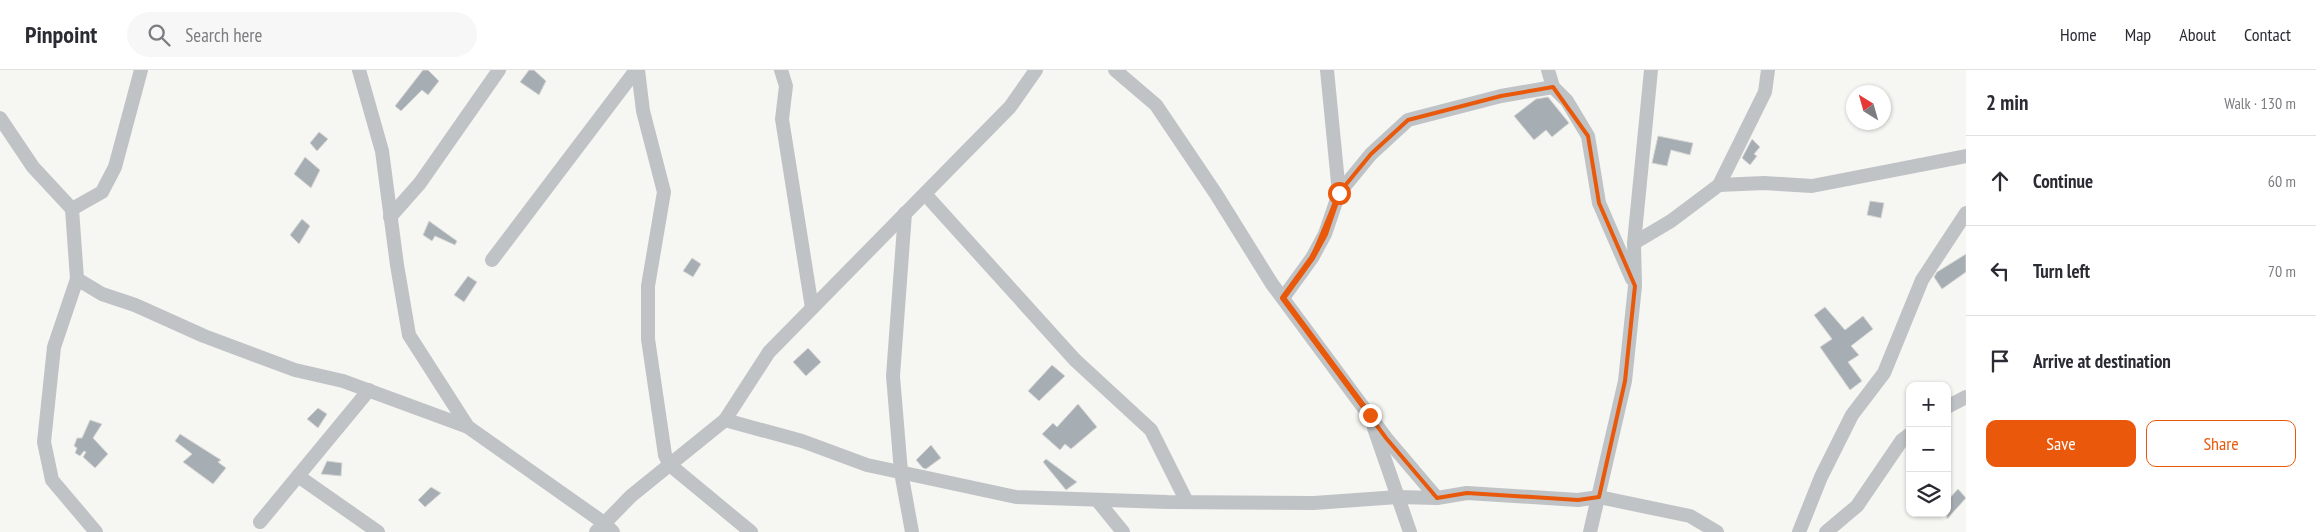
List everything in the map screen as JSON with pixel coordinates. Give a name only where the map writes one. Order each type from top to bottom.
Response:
[{"type":"street","points":[[72,209],[102,192],[115,167],[141,70]]},
{"type":"street","points":[[359,70],[382,151],[390,217],[409,335],[468,427]]},
{"type":"street","points":[[390,217],[420,183],[499,70]]},
{"type":"street","points":[[492,260],[637,70]]},
{"type":"street","points":[[637,70],[643,111],[664,192],[648,286],[648,339],[665,455],[670,464],[751,532]]},
{"type":"street","points":[[781,70],[786,86],[782,119],[812,308]]},
{"type":"street","points":[[1022,70],[1024,87]]},
{"type":"street","points":[[76,279],[102,294],[135,305],[213,339],[295,370],[343,381],[468,427],[605,529],[631,496],[726,420],[769,352],[1010,106],[1036,70]]},
{"type":"street","points":[[1115,70],[1156,105],[1283,298],[1370,415],[1437,498]]},
{"type":"street","points":[[1327,70],[1339,193]]},
{"type":"street","points":[[1548,70],[1554,87],[1567,102],[1588,136],[1599,203],[1635,286]]},
{"type":"street","points":[[1590,532],[1625,381],[1635,286],[1634,242],[1651,70]]},
{"type":"street","points":[[1634,242],[1671,221],[1719,185],[1765,92],[1768,70]]},
{"type":"street","points":[[1283,298],[1312,258],[1325,234],[1339,193],[1371,154],[1408,120],[1501,96],[1554,87]]},
{"type":"street","points":[[0,118],[33,167],[72,209],[76,279],[54,347],[44,442],[52,480],[96,532]]},
{"type":"street","points":[[1719,185],[1764,182],[1812,186],[1966,156]]},
{"type":"street","points":[[925,194],[1075,360],[1152,430],[1187,502]]},
{"type":"street","points":[[1798,532],[1852,415],[1884,373],[1922,280],[1966,213]]},
{"type":"street","points":[[905,214],[893,376],[901,472],[912,532]]},
{"type":"street","points":[[260,522],[369,390]]},
{"type":"street","points":[[1951,405],[1966,397]]},
{"type":"street","points":[[1370,415],[1410,532]]},
{"type":"street","points":[[726,420],[802,441],[867,465],[1016,497],[1187,502],[1314,503],[1398,497],[1437,498],[1467,493],[1578,500],[1599,497],[1690,516],[1717,532]]},
{"type":"street","points":[[1826,532],[1857,506],[1902,440],[1906,437]]},
{"type":"street","points":[[298,476],[378,532]]},
{"type":"street","points":[[1096,500],[1123,532]]},
{"type":"highlighted area","points":[[1553,87],[1588,136],[1599,203],[1635,286],[1625,381],[1599,497],[1578,500],[1467,493],[1437,498],[1386,438],[1283,298],[1312,258],[1339,193],[1371,154],[1408,120],[1501,96]]},
{"type":"building","points":[[423,70],[428,70],[439,81],[428,95],[422,90],[401,111],[395,106]]},
{"type":"building","points":[[529,70],[534,70],[546,81],[539,95],[520,82]]},
{"type":"building","points":[[1548,97],[1569,123],[1552,137],[1546,130],[1534,140],[1514,116],[1536,99]]},
{"type":"building","points":[[319,132],[328,139],[317,151],[310,143]]},
{"type":"building","points":[[1658,136],[1693,143],[1690,155],[1671,150],[1667,166],[1652,163]]},
{"type":"building","points":[[1752,139],[1760,147],[1754,154],[1757,156],[1750,165],[1742,158]]},
{"type":"building","points":[[305,157],[320,170],[311,188],[294,174]]},
{"type":"building","points":[[1870,201],[1884,203],[1881,218],[1867,215]]},
{"type":"building","points":[[302,219],[310,226],[299,244],[290,235]]},
{"type":"building","points":[[429,221],[457,241],[455,245],[435,236],[432,241],[423,235]]},
{"type":"building","points":[[1966,254],[1966,272],[1942,289],[1934,277],[1937,272]]},
{"type":"building","points":[[692,258],[701,264],[693,277],[683,271]]},
{"type":"building","points":[[468,276],[477,282],[464,302],[454,295]]},
{"type":"building","points":[[1825,307],[1845,330],[1863,316],[1873,329],[1851,346],[1859,355],[1848,362],[1862,381],[1850,390],[1820,347],[1832,339],[1814,315]]},
{"type":"building","points":[[808,348],[821,362],[806,376],[793,362]]},
{"type":"building","points":[[1052,365],[1065,376],[1039,401],[1028,391]]},
{"type":"building","points":[[1078,404],[1097,427],[1071,449],[1065,444],[1060,450],[1042,434],[1053,423],[1057,427]]},
{"type":"building","points":[[318,408],[327,414],[318,428],[307,419]]},
{"type":"building","points":[[90,420],[102,424],[93,438],[108,454],[95,468],[83,457],[86,452],[84,451],[80,456],[75,453],[77,448],[74,446],[77,438],[82,438]]},
{"type":"building","points":[[180,434],[221,460],[218,462],[226,468],[213,484],[183,462],[192,454],[175,441]]},
{"type":"building","points":[[931,445],[941,458],[926,469],[916,460]]},
{"type":"building","points":[[1046,459],[1077,482],[1066,490],[1043,462]]},
{"type":"building","points":[[327,461],[342,463],[341,476],[321,474]]},
{"type":"building","points":[[431,487],[441,493],[425,507],[418,500]]},
{"type":"building","points":[[1958,489],[1966,498],[1951,515],[1951,497]]},
{"type":"route","points":[[1339,193],[1325,234],[1312,258],[1283,298],[1370,415]]}]
